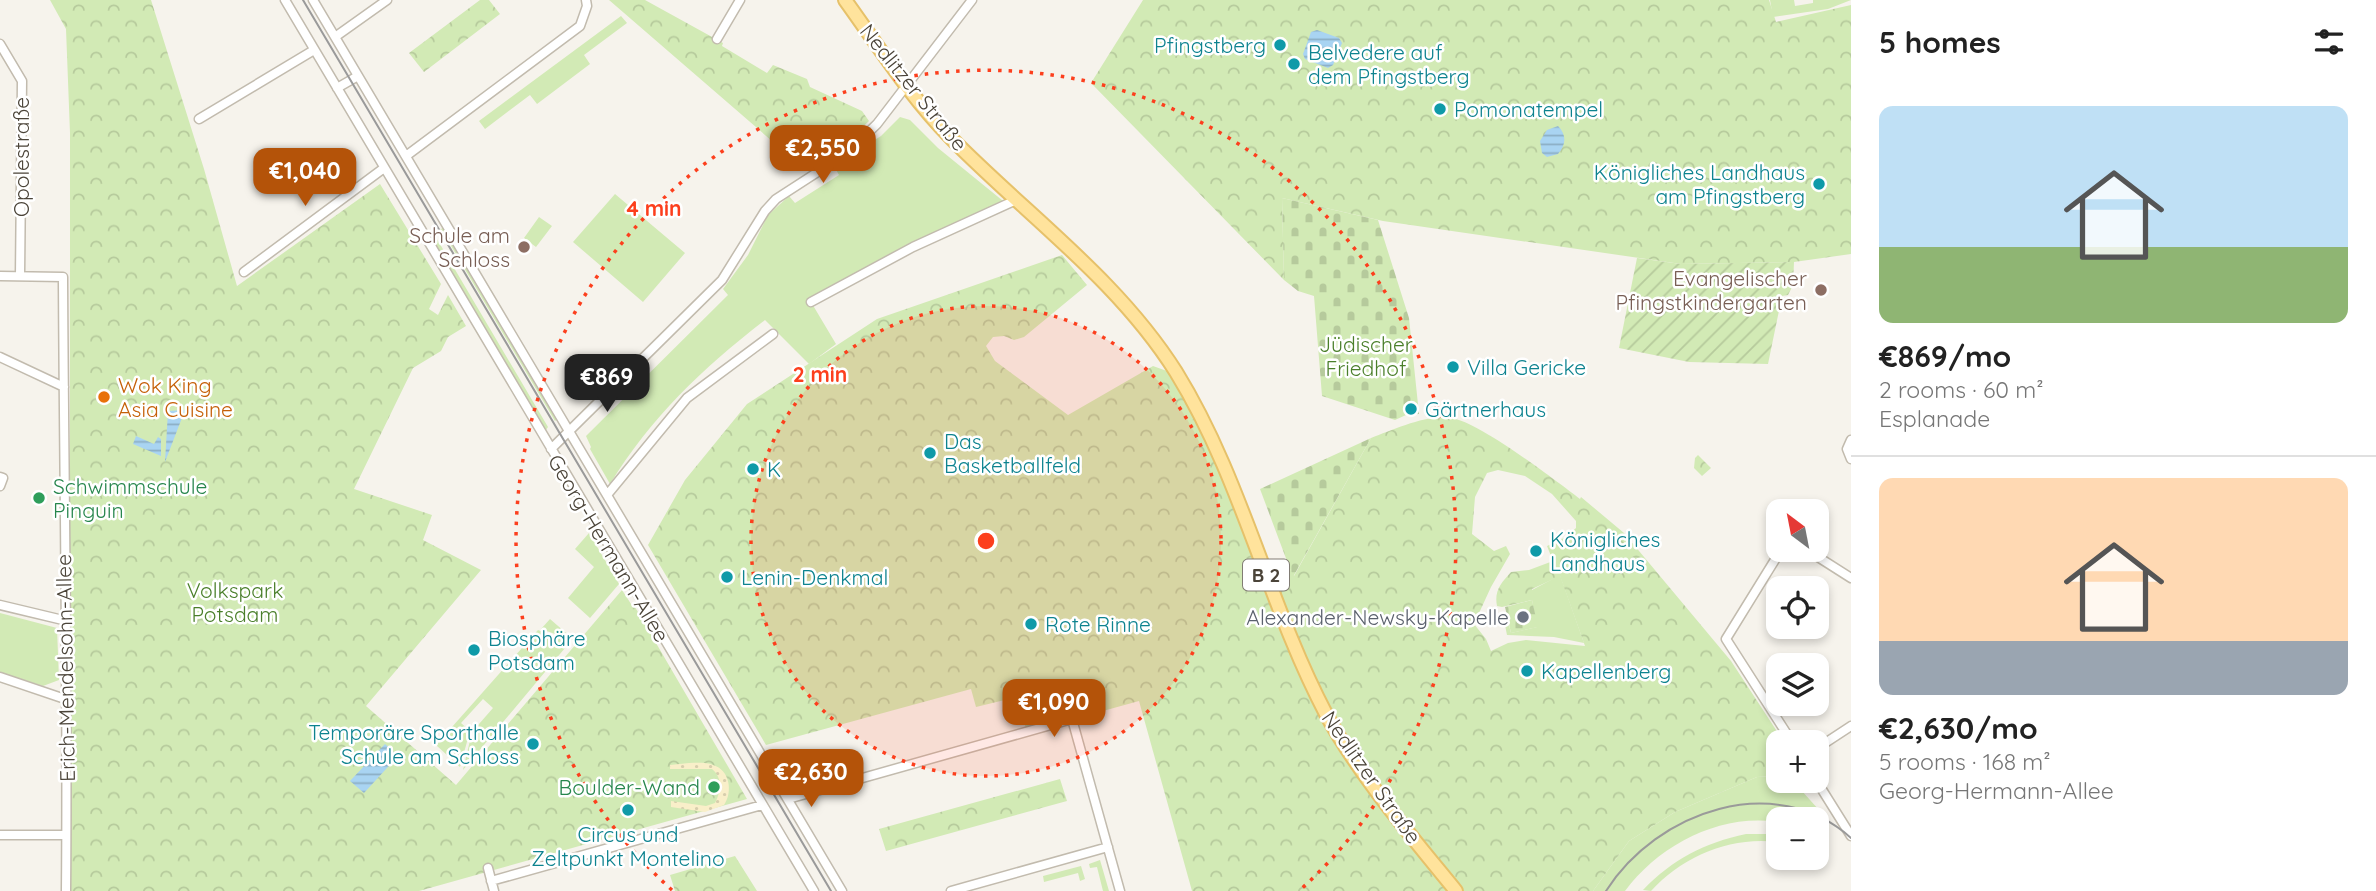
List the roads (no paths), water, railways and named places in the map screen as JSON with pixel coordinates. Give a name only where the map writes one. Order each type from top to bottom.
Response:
[{"type":"main road","name":"Nedlitzer Straße","points":[[845,0],[949,136],[1081,258],[1135,315],[1178,375],[1225,466],[1279,607],[1326,713],[1366,775],[1456,891]]},
{"type":"street","name":"Georg-Hermann-Allee","points":[[285,0],[814,891]]},
{"type":"street","name":"Georg-Hermann-Allee","points":[[313,0],[842,891]]},
{"type":"street","points":[[335,37],[387,0]]},
{"type":"street","points":[[406,156],[580,26],[587,6],[586,0]]},
{"type":"street","points":[[717,39],[740,0]]},
{"type":"street","points":[[551,449],[722,280],[770,205],[783,193],[847,153],[877,124],[972,0]]},
{"type":"street","name":"Opolestraße","points":[[0,44],[22,81],[20,276]]},
{"type":"street","points":[[199,119],[314,50]]},
{"type":"street","points":[[337,88],[358,76]]},
{"type":"street","points":[[244,272],[384,168]]},
{"type":"street","points":[[811,302],[914,247],[1016,200]]},
{"type":"street","points":[[0,276],[20,276]]},
{"type":"street","name":"Erich-Mendelsohn-Allee","points":[[20,276],[64,277],[63,512],[68,700],[65,891]]},
{"type":"street","name":"Georg-Hermann-Allee","points":[[607,495],[687,398],[773,334]]},
{"type":"street","points":[[0,357],[64,387]]},
{"type":"street","points":[[1851,440],[1847,449],[1851,459]]},
{"type":"street","points":[[0,477],[3,478],[0,486]]},
{"type":"street","points":[[1774,562],[1726,639],[1784,730]]},
{"type":"street","points":[[1825,562],[1851,579]]},
{"type":"street","points":[[0,605],[66,621]]},
{"type":"street","points":[[0,677],[68,700]]},
{"type":"street","points":[[788,799],[1072,719],[1120,891]]},
{"type":"street","points":[[1829,740],[1851,726]]},
{"type":"street","points":[[1824,793],[1851,836]]},
{"type":"street","points":[[492,881],[762,805]]},
{"type":"street","points":[[0,835],[66,835]]},
{"type":"street","points":[[951,891],[1108,847]]},
{"type":"street","points":[[488,868],[494,891]]},
{"type":"water","points":[[1317,30],[1339,38],[1342,43],[1333,65],[1328,68],[1305,59],[1303,54],[1311,32]]},
{"type":"water","points":[[1558,126],[1564,136],[1563,147],[1558,154],[1547,157],[1542,153],[1540,141],[1547,130]]},
{"type":"water","points":[[185,410],[165,462],[168,411]]},
{"type":"water","points":[[136,436],[154,444],[158,437],[161,439],[161,456],[133,444]]},
{"type":"water","points":[[385,744],[398,756],[364,793],[350,781]]},
{"type":"tram line","points":[[303,0],[831,891]]},
{"type":"tram line","points":[[1606,891],[1628,863],[1655,839],[1686,821],[1719,809],[1754,804],[1788,806],[1821,817],[1851,838]]},
{"type":"place","name":"Pfingstberg","points":[[1280,45]]},
{"type":"place","name":"Belvedere auf dem Pfingstberg","points":[[1294,64]]},
{"type":"place","name":"Pomonatempel","points":[[1440,109]]},
{"type":"place","name":"Königliches Landhaus am Pfingstberg","points":[[1819,184]]},
{"type":"place","name":"Schule am Schloss","points":[[524,247]]},
{"type":"place","name":"Evangelischer Pfingstkindergarten","points":[[1821,290]]},
{"type":"place","name":"Villa Gericke","points":[[1453,367]]},
{"type":"place","name":"Wok King Asia Cuisine","points":[[104,397]]},
{"type":"place","name":"Gärtnerhaus","points":[[1411,409]]},
{"type":"place","name":"Das Basketballfeld","points":[[930,453]]},
{"type":"place","name":"K","points":[[753,469]]},
{"type":"place","name":"Schwimmschule Pinguin","points":[[39,498]]},
{"type":"place","name":"Königliches Landhaus","points":[[1536,551]]},
{"type":"place","name":"Lenin-Denkmal","points":[[727,577]]},
{"type":"place","name":"Alexander-Newsky-Kapelle","points":[[1523,617]]},
{"type":"place","name":"Rote Rinne","points":[[1031,624]]},
{"type":"place","name":"Biosphäre Potsdam","points":[[474,650]]},
{"type":"place","name":"Kapellenberg","points":[[1527,671]]},
{"type":"place","name":"Temporäre Sporthalle Schule am Schloss","points":[[533,744]]},
{"type":"place","name":"Boulder-Wand","points":[[714,787]]},
{"type":"place","name":"Circus und Zeltpunkt Montelino","points":[[628,810]]},
{"type":"park label","name":"Jüdischer Friedhof","points":[[1366,356]]},
{"type":"park label","name":"Volkspark Potsdam","points":[[235,602]]}]
